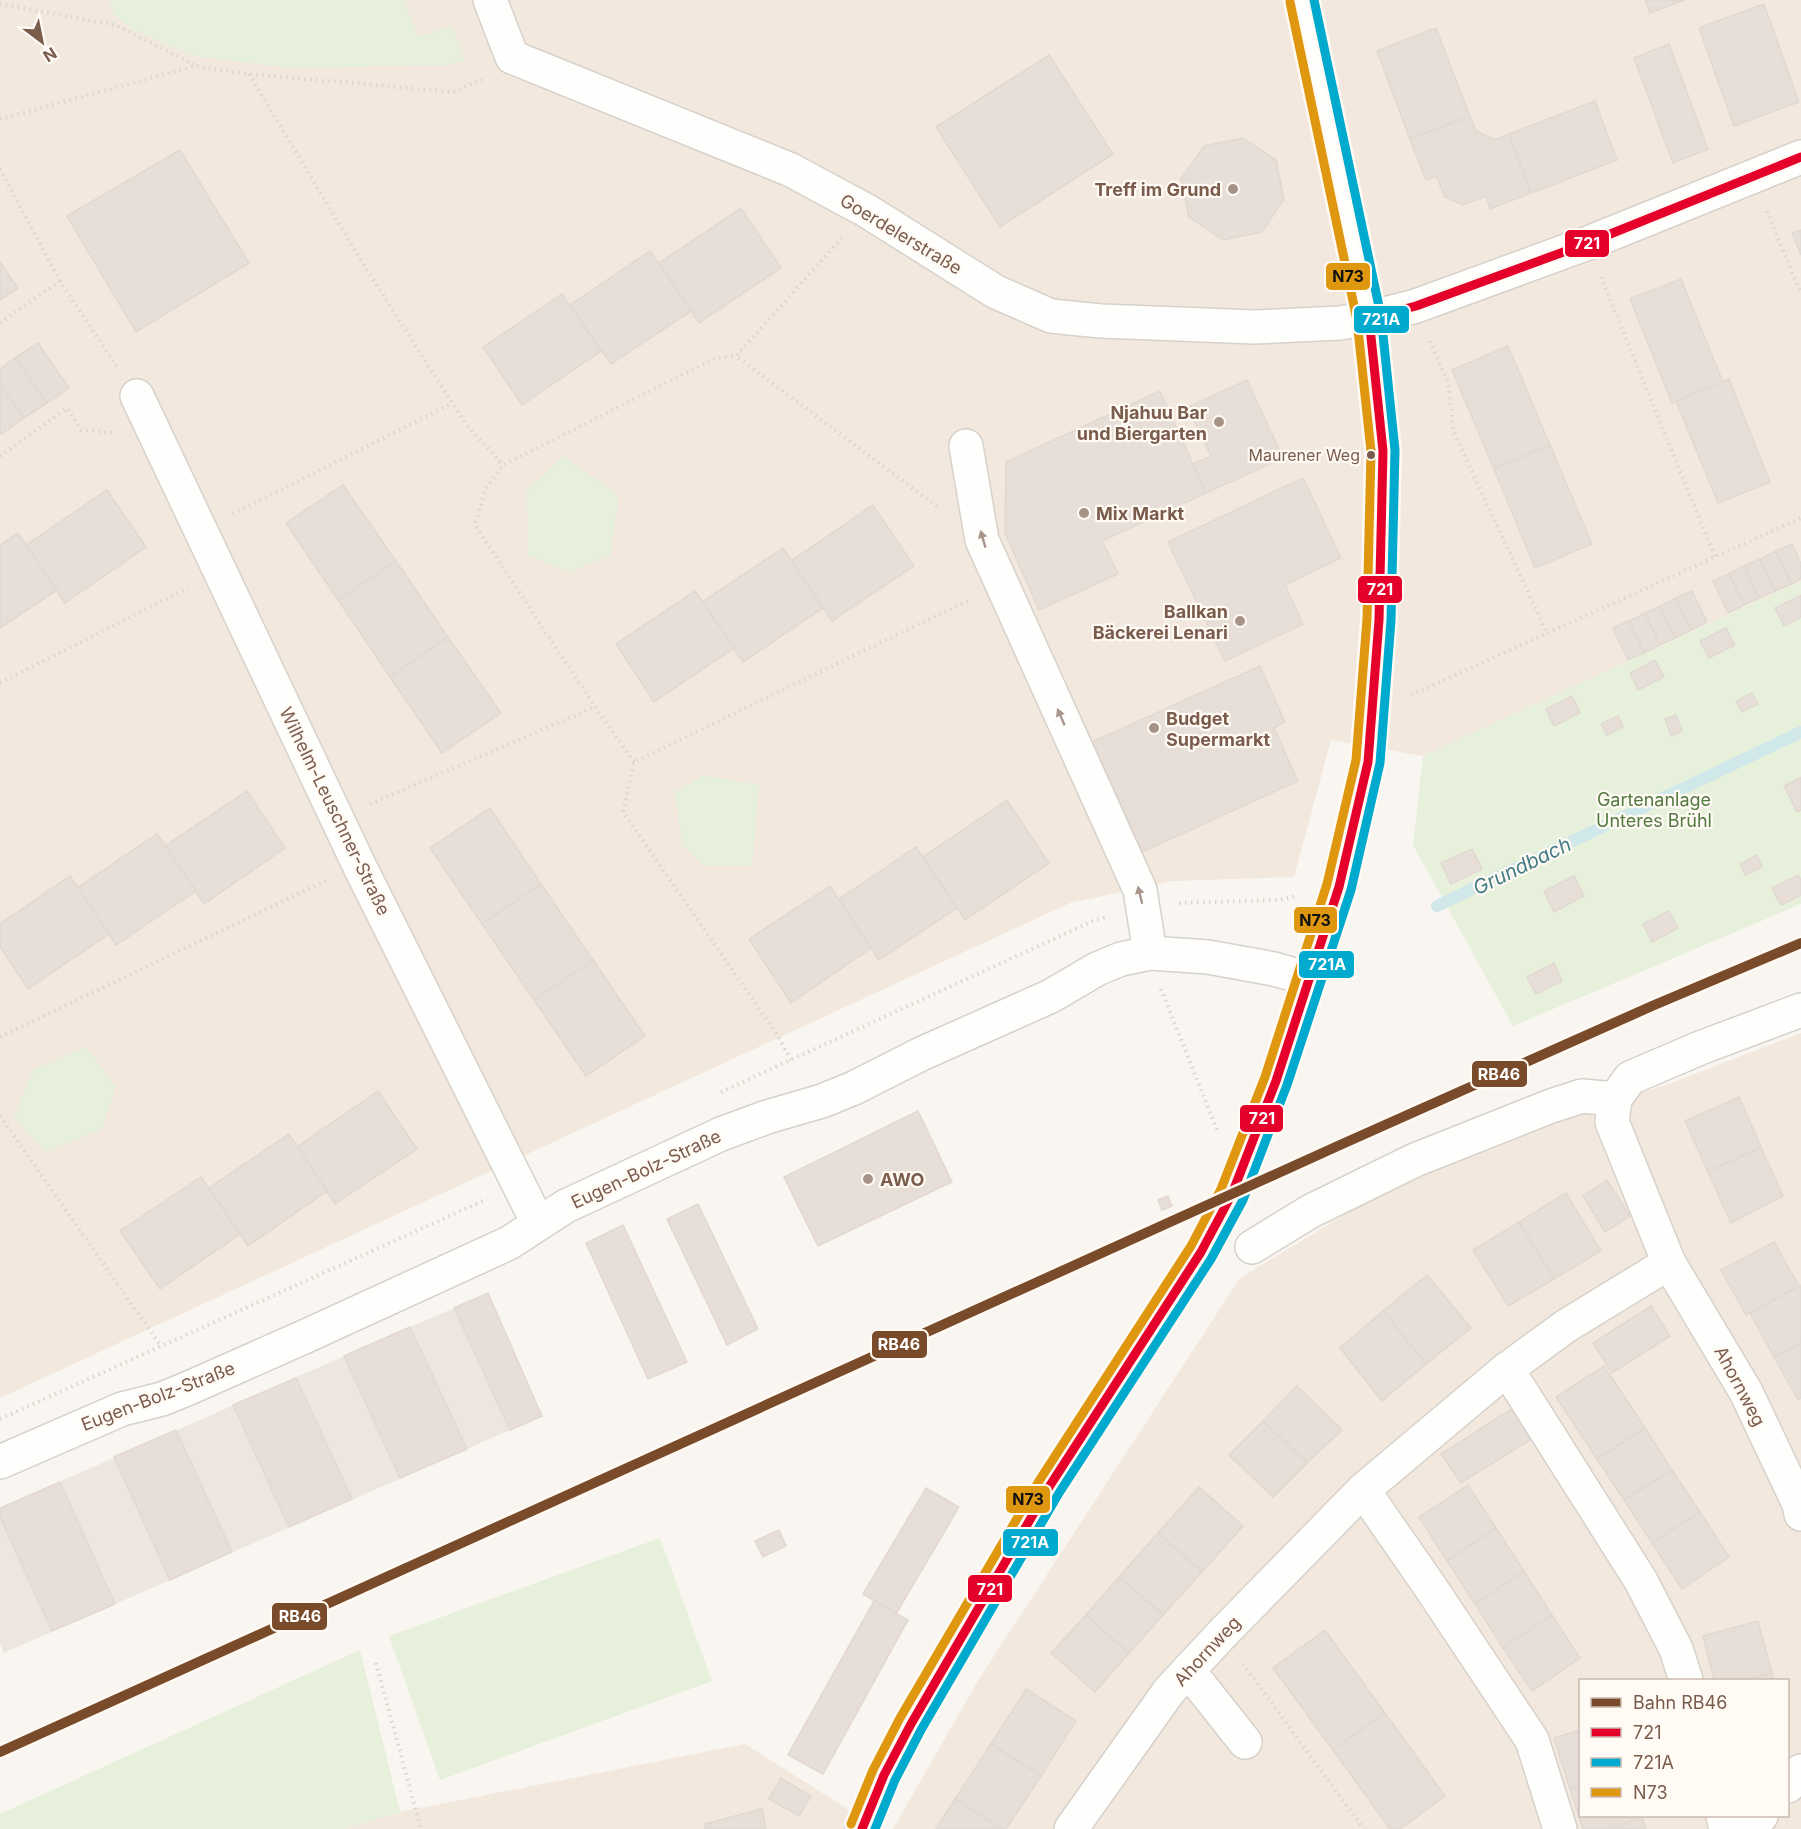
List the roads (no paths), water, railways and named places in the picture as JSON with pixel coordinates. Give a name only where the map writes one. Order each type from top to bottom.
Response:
[{"type":"street","name":"Goerdelerstraße","points":[[490,0],[512,57],[791,170],[867,211],[996,292],[1051,316],[1101,321],[1255,327],[1369,318],[1416,306],[1588,243],[1801,158]]},
{"type":"street","points":[[862,1829],[884,1775],[911,1724],[1048,1487],[1201,1252],[1232,1194],[1276,1081],[1341,876],[1368,762],[1380,620],[1383,451],[1369,318],[1302,0]]},
{"type":"street","name":"Wilhelm-Leuschner-Straße","points":[[137,396],[359,865],[538,1223]]},
{"type":"street","points":[[966,446],[982,540],[1140,891],[1150,953]]},
{"type":"street","name":"Eugen-Bolz-Straße","points":[[0,1462],[122,1409],[162,1399],[210,1378],[509,1243],[566,1206],[721,1134],[822,1101],[854,1088],[921,1054],[1051,996],[1097,969],[1121,959],[1150,953],[1208,957],[1274,969],[1309,979]]},
{"type":"street","points":[[1252,1246],[1311,1211],[1415,1160],[1582,1096],[1615,1099],[1630,1078],[1700,1048],[1801,1010]]},
{"type":"street","name":"Ahornweg","points":[[1615,1099],[1612,1122],[1669,1263],[1746,1392],[1801,1514]]},
{"type":"street","name":"Ahornweg","points":[[1071,1829],[1169,1691],[1363,1490],[1507,1369],[1566,1326],[1669,1263]]},
{"type":"street","points":[[1507,1369],[1641,1581],[1676,1649],[1686,1679]]},
{"type":"street","points":[[1363,1490],[1532,1740],[1560,1829]]},
{"type":"street","points":[[1188,1670],[1245,1742]]},
{"type":"street","points":[[1789,1785],[1801,1771]]},
{"type":"street","points":[[1748,1829],[1759,1817]]},
{"type":"waterway","name":"Grundbach","points":[[1437,906],[1801,732]]},
{"type":"rail line","name":"RB46","points":[[0,1752],[1340,1145],[1652,1006],[1801,943]]},
{"type":"place","name":"Treff im Grund","points":[[1233,189]]},
{"type":"place","name":"Njahuu Bar und Biergarten","points":[[1219,422]]},
{"type":"place","name":"Maurener Weg","points":[[1371,455]]},
{"type":"place","name":"Mix Markt","points":[[1084,513]]},
{"type":"place","name":"Ballkan Bäckerei Lenari","points":[[1240,621]]},
{"type":"place","name":"Budget Supermarkt","points":[[1154,728]]},
{"type":"place","name":"AWO","points":[[868,1179]]},
{"type":"park label","name":"Gartenanlage Unteres Brühl","points":[[1654,809]]}]
